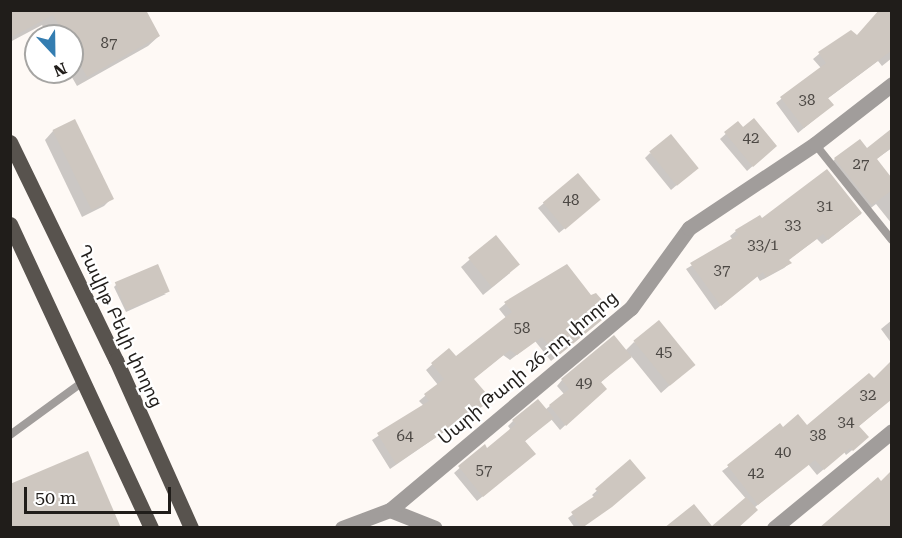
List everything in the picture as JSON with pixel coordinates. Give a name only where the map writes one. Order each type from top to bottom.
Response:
[{"type":"main road","name":"Դավիթ Բեկի փողոց","points":[[10,142],[116,360],[191,528]]},
{"type":"main road","points":[[10,224],[151,528]]},
{"type":"street","name":"Սարի Թաղի 26-րդ փողոց","points":[[342,528],[390,510],[631,308],[689,228],[815,144],[891,84]]},
{"type":"street","points":[[774,528],[891,431]]},
{"type":"street","points":[[390,510],[435,528]]},
{"type":"lane","points":[[815,144],[891,240]]},
{"type":"lane","points":[[10,435],[84,381]]},
{"type":"building","points":[[10,10],[146,10],[160,36],[87,77],[84,71],[84,24],[58,24],[53,15],[36,24],[24,24],[24,31],[10,38]]},
{"type":"building","points":[[879,10],[891,10],[891,51],[828,98],[834,105],[804,128],[780,97],[826,63],[818,52],[851,30],[857,35]]},
{"type":"building","points":[[754,118],[777,146],[753,167],[724,132],[738,121],[743,127]]},
{"type":"building","points":[[75,119],[114,199],[92,210],[53,130]]},
{"type":"building","points":[[891,129],[891,148],[877,159],[891,177],[891,191],[872,205],[834,158],[860,139],[867,148]]},
{"type":"building","points":[[671,134],[699,168],[677,186],[649,152]]},
{"type":"building","points":[[827,169],[862,213],[828,240],[823,234],[789,260],[792,263],[766,277],[763,272],[721,306],[690,263],[738,235],[735,230],[760,215],[762,218]]},
{"type":"building","points":[[578,173],[600,200],[565,229],[543,203]]},
{"type":"building","points":[[496,235],[520,265],[492,287],[468,258]]},
{"type":"building","points":[[158,264],[170,292],[126,310],[115,282]]},
{"type":"building","points":[[567,264],[591,295],[596,293],[609,308],[598,316],[602,320],[558,356],[542,337],[517,355],[510,350],[474,379],[492,400],[396,464],[377,433],[429,401],[424,394],[444,379],[431,363],[449,348],[456,356],[512,312],[504,302]]},
{"type":"building","points":[[659,320],[696,365],[670,386],[633,341]]},
{"type":"building","points":[[614,335],[632,357],[601,382],[607,389],[566,426],[549,405],[569,389],[561,379]]},
{"type":"building","points":[[891,361],[891,400],[859,426],[869,437],[853,451],[850,448],[824,470],[815,460],[758,505],[727,465],[780,423],[783,427],[798,414],[807,425],[869,373],[874,378]]},
{"type":"building","points":[[538,399],[554,418],[525,441],[536,454],[483,497],[458,466],[485,444],[487,448],[516,424],[512,420]]},
{"type":"building","points":[[88,451],[121,528],[10,528],[10,484]]},
{"type":"building","points":[[630,459],[646,478],[612,507],[582,528],[571,512],[599,493],[595,489]]},
{"type":"building","points":[[891,471],[891,528],[819,528],[878,477],[881,481]]},
{"type":"building","points":[[746,497],[758,510],[738,528],[664,528],[694,504],[712,526]]}]
